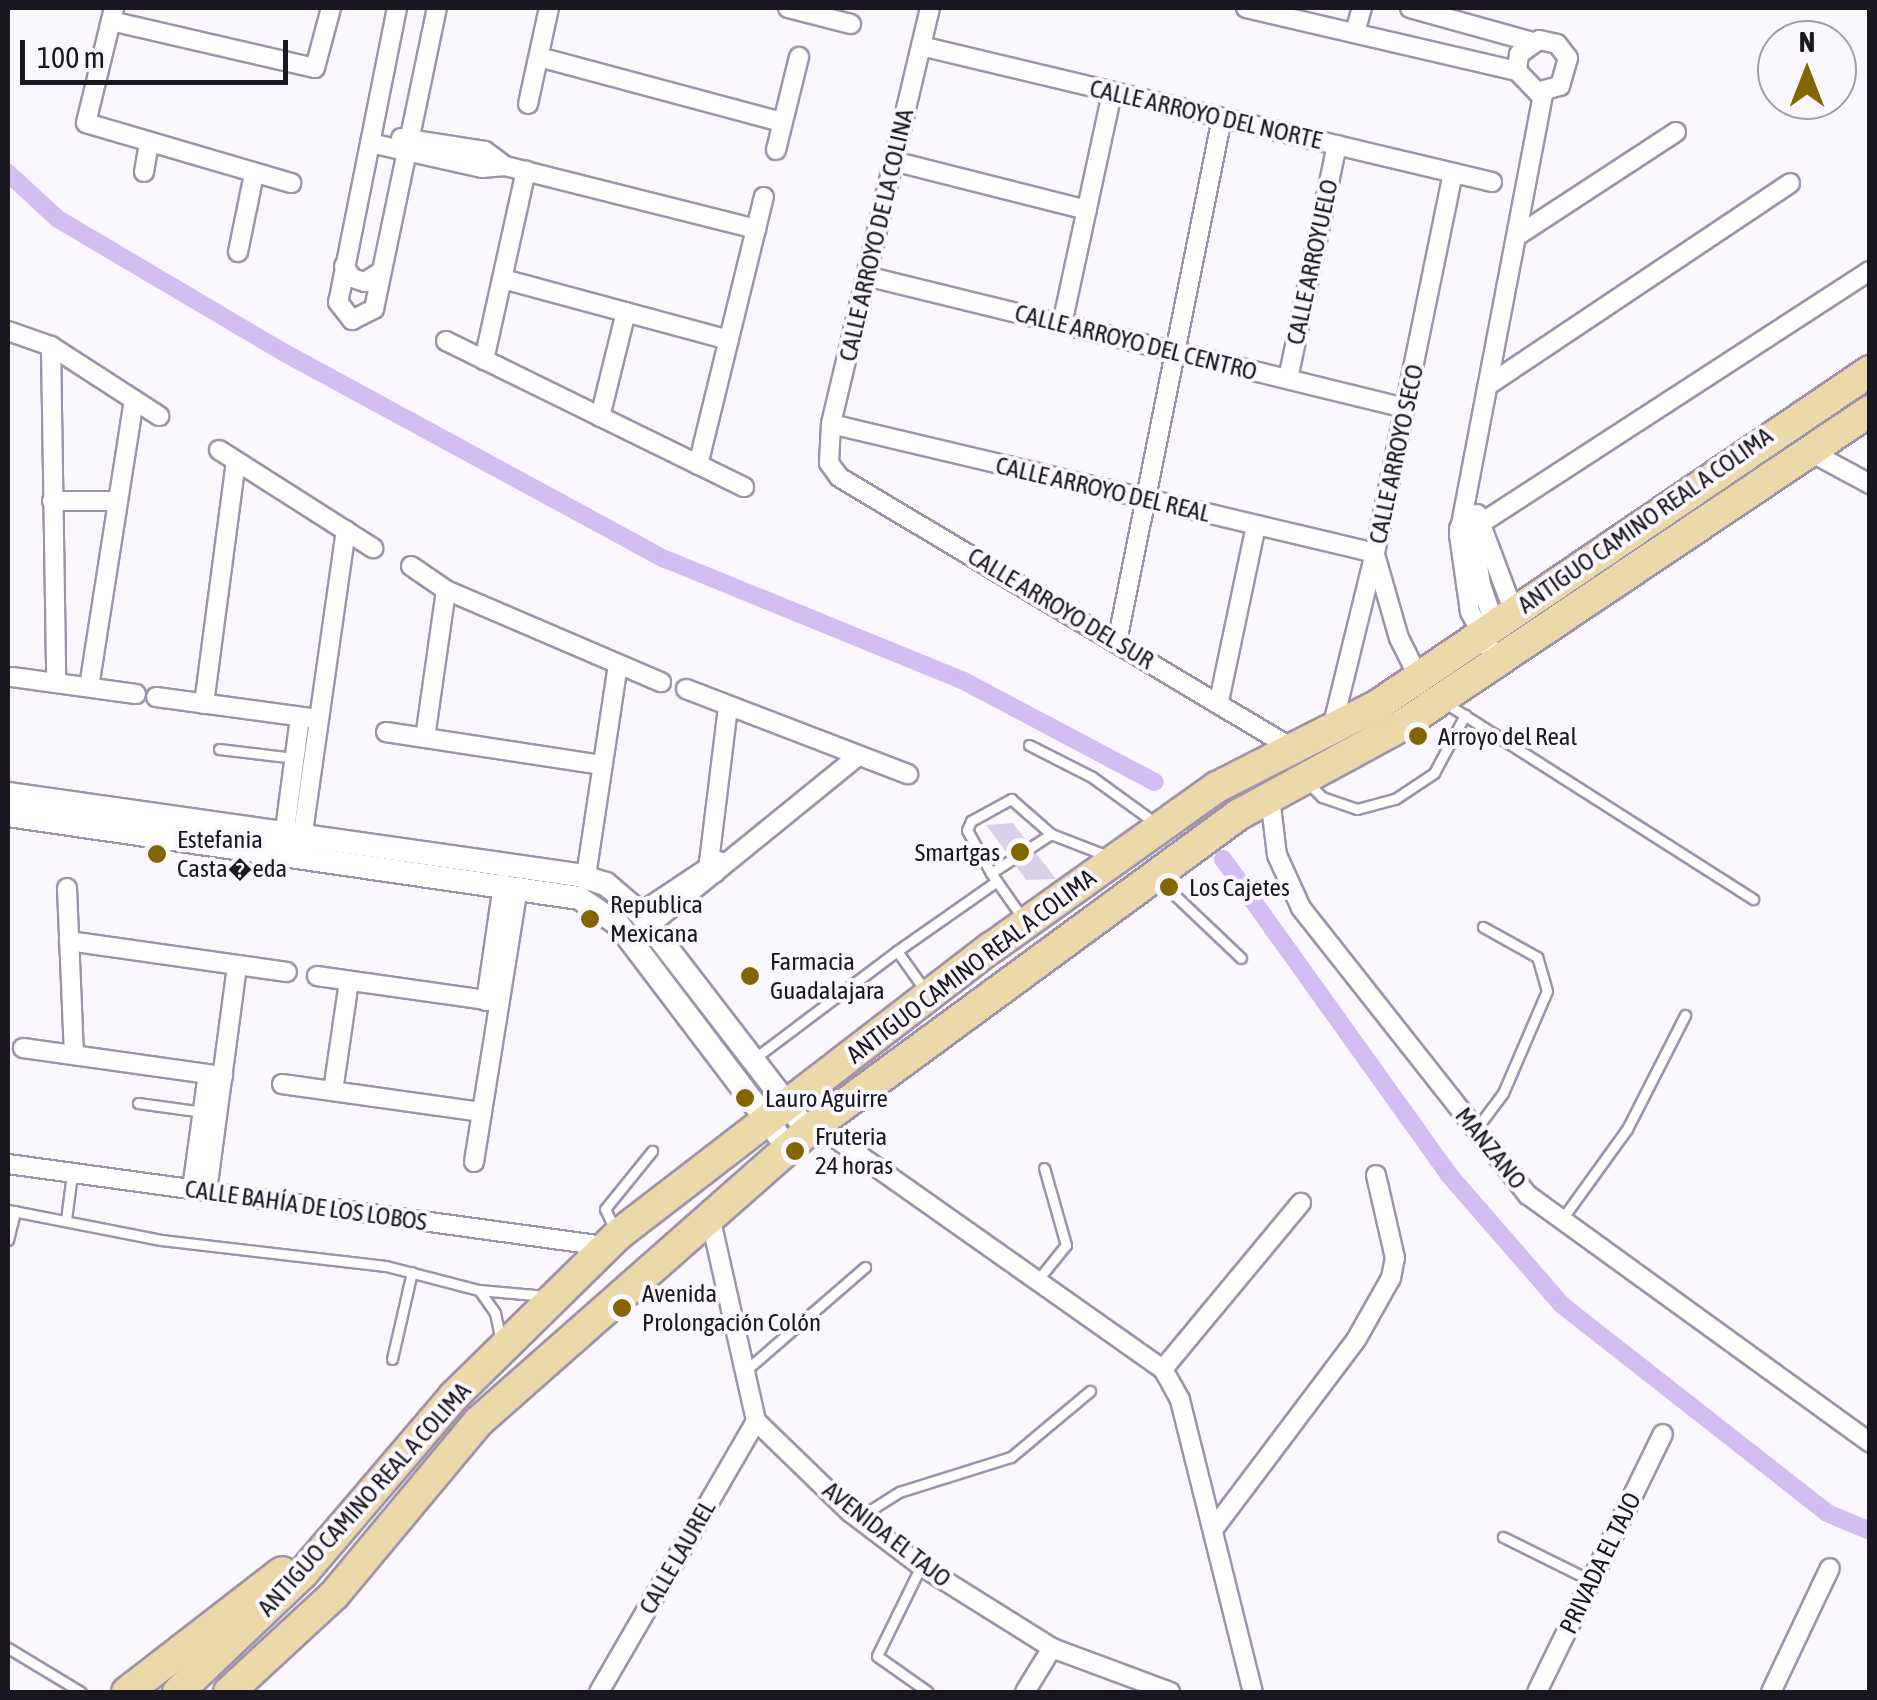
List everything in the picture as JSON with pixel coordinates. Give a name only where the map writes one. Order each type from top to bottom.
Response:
[{"type":"main road","name":"ANTIGUO CAMINO REAL A COLIMA","points":[[231,1692],[334,1595],[478,1422],[709,1212],[804,1135],[1154,874],[1270,798],[1330,733],[1441,698],[1494,624],[1870,371]]},
{"type":"main road","name":"ANTIGUO CAMINO REAL A COLIMA","points":[[178,1692],[206,1672],[324,1549],[502,1348],[612,1240],[928,995],[1216,787],[1300,765],[1441,698],[1870,411]]},
{"type":"main road","points":[[126,1692],[282,1572],[324,1549]]},
{"type":"street","points":[[291,184],[149,145],[86,123],[112,14],[315,68],[331,8]]},
{"type":"street","points":[[397,8],[344,266],[339,308],[358,321],[374,309],[437,8]]},
{"type":"street","points":[[528,104],[549,8]]},
{"type":"street","points":[[788,8],[850,24]]},
{"type":"street","name":"CALLE ARROYO DE LA COLINA","points":[[829,463],[831,424],[930,8]]},
{"type":"street","points":[[1246,8],[1517,71]]},
{"type":"street","points":[[1355,32],[1362,8]]},
{"type":"street","points":[[1410,8],[1533,42],[1551,41],[1568,58],[1564,82],[1543,93]]},
{"type":"street","points":[[1533,42],[1519,54],[1517,71],[1526,86],[1543,93]]},
{"type":"street","name":"CALLE ARROYO DEL NORTE","points":[[921,46],[1492,182]]},
{"type":"street","points":[[538,57],[782,122]]},
{"type":"street","points":[[776,150],[799,58]]},
{"type":"street","points":[[1062,324],[1112,92]]},
{"type":"street","points":[[1494,624],[1473,588],[1468,501],[1543,93]]},
{"type":"street","points":[[1117,642],[1222,118]]},
{"type":"street","points":[[1517,236],[1676,132]]},
{"type":"street","points":[[371,137],[408,145],[485,151],[505,166],[756,229]]},
{"type":"street","points":[[144,172],[149,145]]},
{"type":"street","name":"CALLE ARROYUELO","points":[[1288,379],[1336,146]]},
{"type":"street","points":[[893,162],[1087,210]]},
{"type":"street","points":[[484,360],[526,171]]},
{"type":"street","name":"CALLE ARROYO SECO","points":[[1330,733],[1375,553],[1453,173]]},
{"type":"street","points":[[238,252],[254,174]]},
{"type":"street","points":[[1490,384],[1790,183]]},
{"type":"street","points":[[698,465],[764,197]]},
{"type":"street","points":[[344,266],[366,282],[382,270]]},
{"type":"street","points":[[1471,525],[1870,271]]},
{"type":"street","name":"CALLE ARROYO DEL CENTRO","points":[[866,276],[1405,408]]},
{"type":"street","points":[[503,278],[729,340]]},
{"type":"street","points":[[600,417],[626,312]]},
{"type":"street","points":[[8,331],[51,346],[159,416]]},
{"type":"street","points":[[446,342],[744,487]]},
{"type":"street","points":[[51,346],[56,682]]},
{"type":"street","points":[[89,687],[134,401]]},
{"type":"street","name":"CALLE ARROYO DEL REAL","points":[[831,424],[1375,553]]},
{"type":"street","points":[[219,450],[373,548]]},
{"type":"street","points":[[1808,450],[1870,484]]},
{"type":"street","points":[[204,704],[236,462]]},
{"type":"street","name":"CALLE ARROYO DEL SUR","points":[[829,463],[840,476],[1219,701],[1300,765]]},
{"type":"street","points":[[52,501],[118,501]]},
{"type":"street","points":[[1219,701],[1256,524]]},
{"type":"street","points":[[1471,525],[1505,656]]},
{"type":"street","points":[[292,847],[309,718],[346,530]]},
{"type":"street","points":[[1375,553],[1399,638],[1441,698]]},
{"type":"street","points":[[411,566],[446,590],[661,682]]},
{"type":"street","points":[[426,738],[446,590]]},
{"type":"street","points":[[582,876],[618,666]]},
{"type":"street","points":[[12,677],[136,694]]},
{"type":"street","points":[[686,689],[908,774]]},
{"type":"street","points":[[156,697],[309,718]]},
{"type":"street","points":[[716,865],[728,707]]},
{"type":"street","points":[[292,847],[294,758],[309,718]]},
{"type":"street","points":[[386,732],[602,765]]},
{"type":"street","points":[[646,919],[858,756]]},
{"type":"street","points":[[8,794],[579,898],[610,916],[777,1113],[804,1135],[1040,1277],[1163,1369],[1180,1400],[1254,1692]]},
{"type":"street","name":"MANZANO","points":[[1270,798],[1277,855],[1301,908],[1528,1195],[1869,1440]]},
{"type":"street","points":[[8,816],[582,876],[646,919],[754,1059],[777,1113]]},
{"type":"street","points":[[474,1162],[510,885]]},
{"type":"street","points":[[67,888],[74,1056]]},
{"type":"street","points":[[69,941],[287,972]]},
{"type":"street","points":[[199,1190],[215,1075],[237,965]]},
{"type":"street","points":[[318,976],[492,1002]]},
{"type":"street","points":[[333,1091],[349,980]]},
{"type":"street","points":[[23,1048],[215,1075]]},
{"type":"street","points":[[199,1190],[203,1112],[215,1075]]},
{"type":"street","points":[[282,1084],[482,1112]]},
{"type":"street","name":"CALLE BAHÍA DE LOS LOBOS","points":[[8,1164],[612,1240]]},
{"type":"street","points":[[1215,1528],[1356,1340],[1391,1278],[1395,1258],[1376,1175]]},
{"type":"street","points":[[1163,1369],[1300,1202]]},
{"type":"street","points":[[709,1212],[756,1421]]},
{"type":"street","name":"AVENIDA EL TAJO","points":[[756,1421],[858,1518],[921,1566],[1052,1648],[1170,1692]]},
{"type":"street","name":"CALLE LAUREL","points":[[599,1692],[756,1421]]},
{"type":"street","name":"PRIVADA EL TAJO","points":[[1537,1692],[1663,1434]]},
{"type":"street","points":[[1772,1692],[1830,1568]]},
{"type":"street","points":[[1025,1692],[1052,1648]]},
{"type":"lane","points":[[1300,765],[1322,797],[1358,810],[1395,800],[1434,773],[1441,698],[1753,899]]},
{"type":"lane","points":[[1029,744],[1092,777],[1160,827]]},
{"type":"lane","points":[[219,749],[294,758]]},
{"type":"lane","points":[[1026,923],[967,830],[971,821],[1011,799],[1051,834],[1115,859]]},
{"type":"lane","points":[[754,1059],[1051,834]]},
{"type":"lane","points":[[1154,874],[1241,958]]},
{"type":"lane","points":[[1476,1129],[1503,1092],[1547,990],[1537,957],[1483,926]]},
{"type":"lane","points":[[898,951],[928,995]]},
{"type":"lane","points":[[1562,1220],[1627,1129],[1686,1015]]},
{"type":"lane","points":[[138,1103],[203,1112]]},
{"type":"lane","points":[[612,1240],[605,1209],[652,1151]]},
{"type":"lane","points":[[1040,1277],[1066,1244],[1044,1168]]},
{"type":"lane","points":[[66,1220],[72,1173]]},
{"type":"lane","points":[[8,1240],[11,1210],[160,1240],[412,1272],[479,1290],[554,1296]]},
{"type":"lane","points":[[745,1371],[864,1267]]},
{"type":"lane","points":[[392,1359],[412,1272]]},
{"type":"lane","points":[[479,1290],[495,1313],[502,1348]]},
{"type":"lane","points":[[858,1518],[899,1492],[1011,1456],[1090,1391]]},
{"type":"lane","points":[[1503,1537],[1591,1581]]},
{"type":"lane","points":[[921,1566],[876,1656],[928,1692]]},
{"type":"lane","points":[[8,1648],[80,1692]]},
{"type":"building","points":[[1013,823],[1026,840],[1007,853],[986,825]]},
{"type":"building","points":[[1036,853],[1056,879],[1026,880],[1016,866]]},
{"type":"waterway","points":[[8,173],[58,219],[283,352],[665,559],[962,680],[1155,782]]},
{"type":"waterway","points":[[1223,859],[1449,1175],[1562,1305],[1827,1513],[1870,1531]]},
{"type":"place","name":"Arroyo del Real","points":[[1418,736]]},
{"type":"place","name":"Smartgas","points":[[1020,852]]},
{"type":"place","name":"Estefania Casta�eda","points":[[157,854]]},
{"type":"place","name":"Los Cajetes","points":[[1169,887]]},
{"type":"place","name":"Republica Mexicana","points":[[590,919]]},
{"type":"place","name":"Farmacia Guadalajara","points":[[750,976]]},
{"type":"place","name":"Lauro Aguirre","points":[[745,1098]]},
{"type":"place","name":"Fruteria 24 horas","points":[[795,1151]]},
{"type":"place","name":"Avenida Prolongación Colón","points":[[622,1308]]}]
